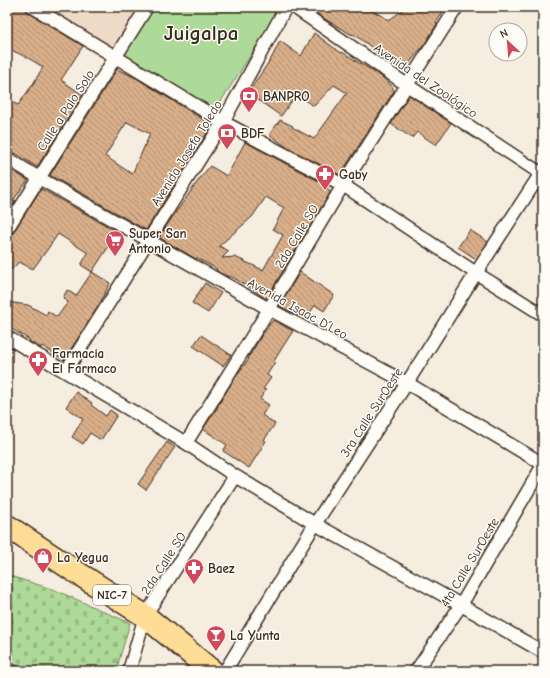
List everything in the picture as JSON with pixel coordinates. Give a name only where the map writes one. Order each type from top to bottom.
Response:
[{"type":"highway","name":"NIC-7","points":[[7,526],[145,616],[212,671]]},
{"type":"street","points":[[33,7],[223,122],[343,185],[476,273],[543,315]]},
{"type":"street","name":"Calle a Palo Solo","points":[[7,229],[147,7]]},
{"type":"street","name":"Avenida Josefa Toledo","points":[[66,371],[223,122],[286,7]]},
{"type":"street","name":"Avenida del Zoológico","points":[[294,7],[407,85],[542,173]]},
{"type":"street","name":"2da Calle SO","points":[[186,443],[269,309],[343,185],[458,7]]},
{"type":"street","name":"Avenida Isaac D´Leo","points":[[7,158],[148,241],[269,309],[407,382],[543,465]]},
{"type":"street","name":"3ra Calle SurOeste","points":[[225,671],[314,524],[542,173]]},
{"type":"street","points":[[7,337],[186,443],[235,476],[314,524],[543,652]]},
{"type":"street","name":"4ta Calle SurOeste","points":[[416,671],[461,605],[543,465]]},
{"type":"street","name":"2da Calle SO","points":[[129,671],[145,616],[235,476]]},
{"type":"lane","points":[[7,666],[19,671]]},
{"type":"shaded area","points":[[45,7],[133,7],[137,9],[113,49]]},
{"type":"green space","points":[[151,7],[267,7],[277,14],[214,112],[121,53]]},
{"type":"green space","points":[[7,575],[55,590],[130,623],[116,671],[7,671]]},
{"type":"building","points":[[7,7],[26,7],[29,13],[83,46],[61,80],[83,95],[37,167],[7,148],[7,99],[18,105],[43,67],[7,48]]},
{"type":"building","points":[[307,7],[366,7],[389,20],[407,7],[446,7],[426,42],[404,70],[376,52],[377,51],[353,34],[352,35]]},
{"type":"building","points":[[314,33],[341,53],[342,52],[382,77],[392,86],[394,91],[340,175],[290,149],[269,135],[280,120],[314,139],[347,93],[334,85],[314,106],[296,95],[281,116],[248,93],[272,57],[280,41],[301,56]]},
{"type":"building","points":[[117,69],[136,78],[212,125],[146,230],[50,175]],"holes":[[[127,122],[150,134],[132,174],[105,156]]]},
{"type":"building","points":[[409,95],[451,123],[436,145],[417,132],[412,138],[391,124]]},
{"type":"building","points":[[245,142],[326,185],[330,193],[266,299],[230,276],[229,277],[220,273],[216,270],[217,269],[197,258],[196,259],[160,238],[167,225],[210,166],[227,176]],"holes":[[[266,197],[284,208],[273,229],[283,235],[263,270],[235,257],[222,258],[229,251],[219,246],[252,217]]]},
{"type":"building","points":[[7,168],[28,180],[12,202],[16,200],[7,215]]},
{"type":"building","points":[[41,189],[118,232],[92,272],[81,265],[88,253],[58,234],[33,269],[19,262],[7,274],[7,239],[13,233]]},
{"type":"building","points":[[470,230],[488,242],[476,259],[458,247]]},
{"type":"building","points":[[92,272],[110,283],[99,305],[64,360],[42,346],[41,348],[29,341],[30,340],[7,326],[7,302],[28,305],[46,315],[48,311],[57,317],[68,302],[63,298],[67,290],[76,296]]},
{"type":"building","points":[[300,272],[334,295],[324,311],[315,305],[306,319],[279,306]]},
{"type":"building","points":[[205,283],[221,293],[208,313],[192,303]]},
{"type":"building","points":[[273,320],[293,331],[267,375],[271,378],[263,389],[266,390],[260,399],[269,405],[262,415],[275,424],[264,440],[266,441],[249,468],[223,451],[227,445],[203,429]]},
{"type":"building","points":[[201,335],[231,355],[223,366],[193,346]]},
{"type":"building","points":[[76,392],[92,403],[91,405],[106,416],[110,410],[117,415],[101,440],[90,433],[83,444],[72,437],[83,419],[66,407]]},
{"type":"building","points":[[167,442],[175,447],[146,490],[138,484]]},
{"type":"place","name":"BANPRO","points":[[249,113]]},
{"type":"place","name":"BDF","points":[[227,150]]},
{"type":"place","name":"Gaby","points":[[325,191]]},
{"type":"place","name":"Super San Antonio","points":[[115,257]]},
{"type":"place","name":"Farmacia El Farmaco","points":[[38,377]]},
{"type":"place","name":"La Yegua","points":[[43,574]]},
{"type":"place","name":"Baez","points":[[194,585]]},
{"type":"place","name":"La Yunta","points":[[216,652]]},
{"type":"district","name":"Juigalpa","points":[[201,33]]}]
